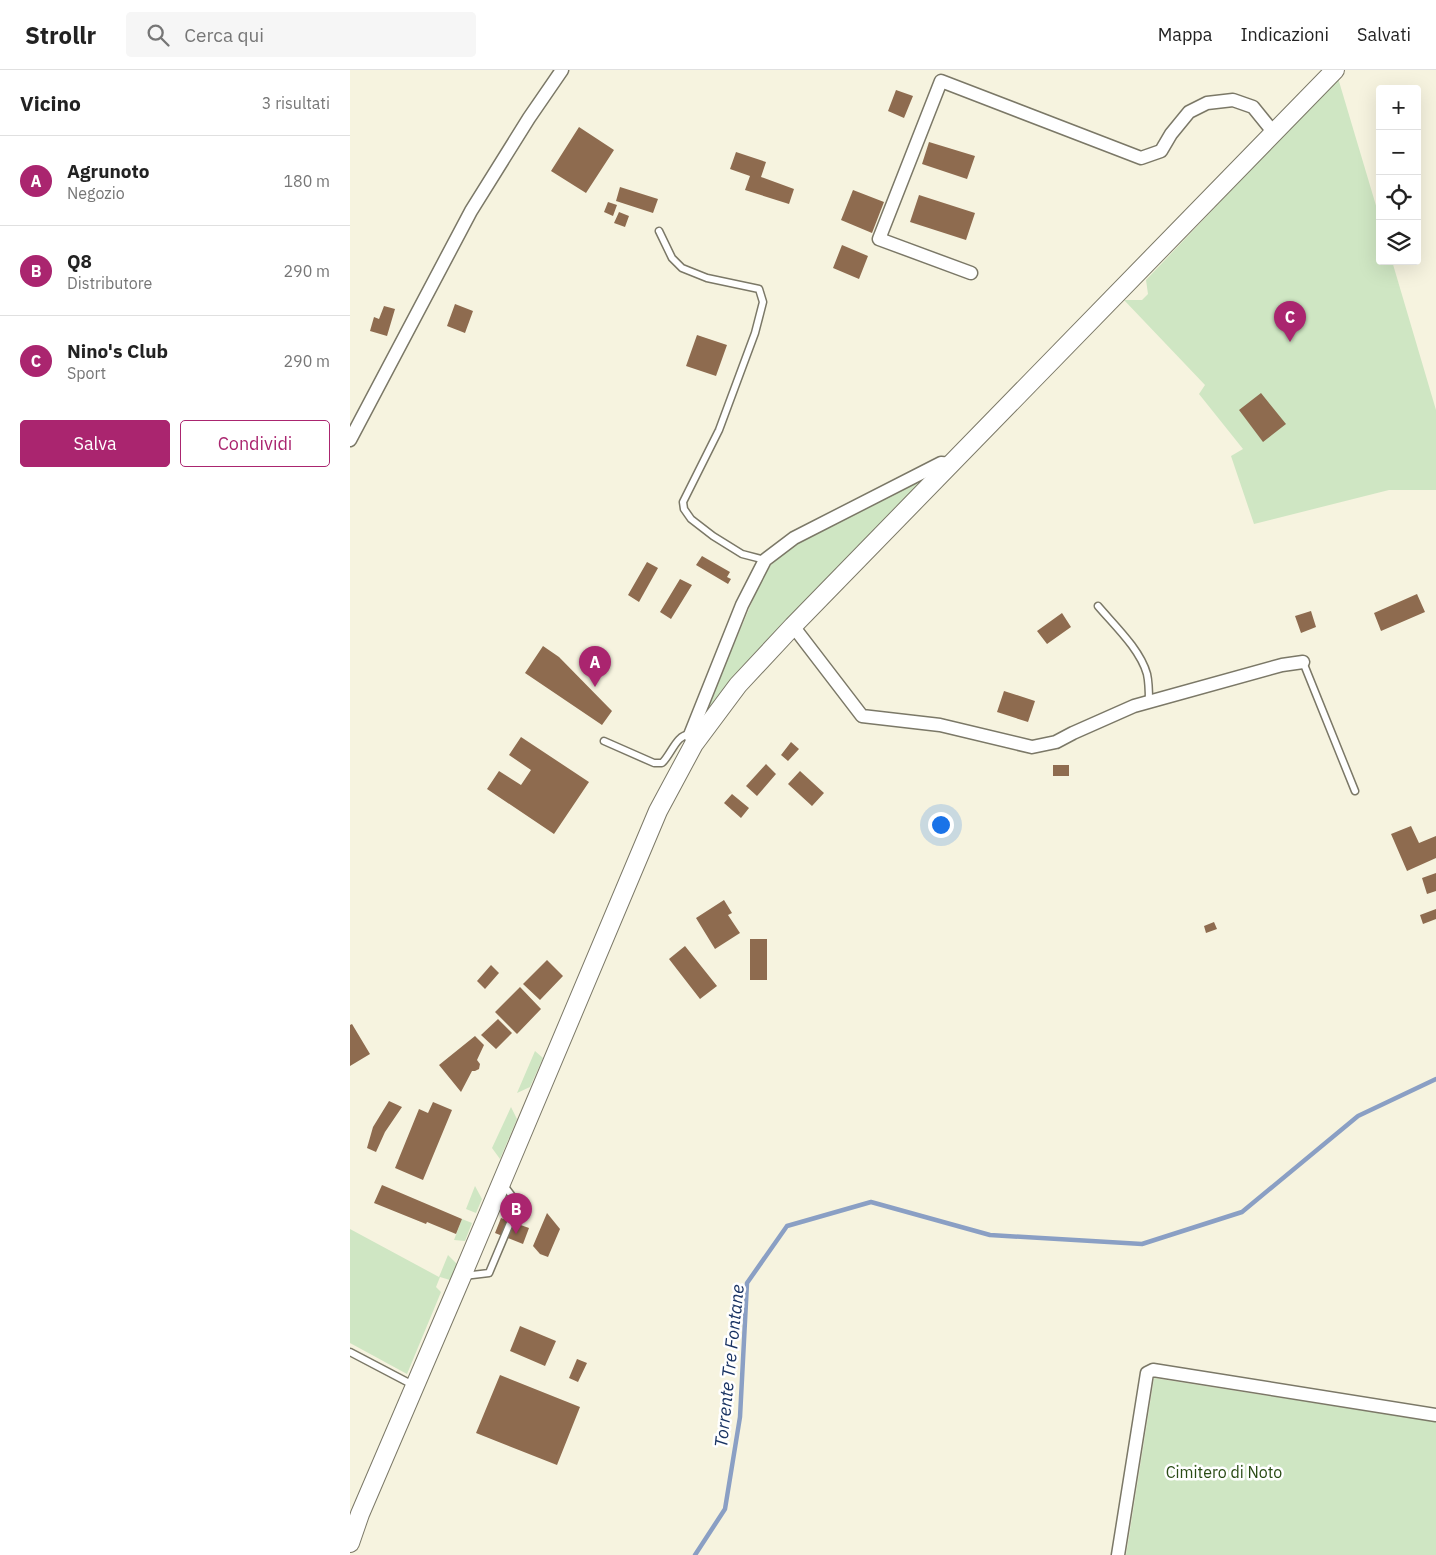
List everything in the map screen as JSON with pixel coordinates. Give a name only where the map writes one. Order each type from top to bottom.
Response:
[{"type":"main road","points":[[350,1543],[360,1514],[658,811],[692,740],[738,685],[793,626],[1335,70]]},
{"type":"street","points":[[350,440],[471,211],[529,118],[562,70]]},
{"type":"street","points":[[971,273],[879,239],[941,81],[1141,158],[1161,151],[1171,134],[1189,112],[1206,103],[1233,100],[1253,107],[1274,133]]},
{"type":"street","points":[[692,740],[742,605],[765,560],[794,538],[932,467],[941,463],[952,464]]},
{"type":"street","points":[[793,626],[862,716],[940,725],[1032,747],[1056,742],[1134,706],[1282,665],[1304,662]]},
{"type":"street","points":[[1118,1555],[1147,1373],[1153,1370],[1436,1415]]},
{"type":"lane","points":[[659,231],[672,258],[682,268],[707,278],[759,290],[763,302],[756,333],[719,430],[684,502],[684,509],[690,519],[713,536],[742,554],[765,560]]},
{"type":"lane","points":[[1098,606],[1126,638],[1142,663],[1149,687],[1149,702]]},
{"type":"lane","points":[[1304,662],[1355,791]]},
{"type":"lane","points":[[604,741],[654,762],[662,763],[668,758],[680,737],[685,734],[692,740]]},
{"type":"lane","points":[[462,1276],[489,1274],[518,1204],[501,1182]]},
{"type":"lane","points":[[350,1352],[414,1386]]},
{"type":"green space","points":[[1338,78],[1376,206],[1376,265],[1393,265],[1436,410],[1436,490],[1389,490],[1254,524],[1231,456],[1243,449],[1199,394],[1205,385],[1124,300],[1142,300],[1148,294],[1146,280]]},
{"type":"green space","points":[[922,479],[925,481],[701,722],[763,576],[771,565],[800,541]]},
{"type":"green space","points":[[535,1051],[543,1058],[530,1087],[517,1093]]},
{"type":"green space","points":[[511,1107],[517,1119],[500,1159],[492,1148]]},
{"type":"green space","points":[[475,1186],[482,1199],[476,1213],[466,1209]]},
{"type":"green space","points":[[462,1219],[472,1223],[465,1241],[454,1240]]},
{"type":"green space","points":[[350,1229],[439,1277],[448,1255],[457,1264],[450,1280],[440,1277],[436,1287],[441,1292],[407,1374],[350,1343]]},
{"type":"green space","name":"Cimitero di Noto","points":[[1154,1378],[1436,1422],[1436,1555],[1126,1555]]},
{"type":"building","points":[[896,90],[913,96],[904,118],[888,111]]},
{"type":"building","points":[[579,127],[614,150],[586,193],[551,171]]},
{"type":"building","points":[[929,142],[975,156],[967,179],[922,164]]},
{"type":"building","points":[[736,152],[766,162],[761,177],[794,189],[789,204],[745,190],[750,176],[730,169]]},
{"type":"building","points":[[620,187],[658,199],[653,213],[616,201]]},
{"type":"building","points":[[853,190],[884,202],[872,233],[841,220]]},
{"type":"building","points":[[919,195],[975,213],[966,240],[910,222]]},
{"type":"building","points":[[608,202],[617,205],[613,216],[604,212]]},
{"type":"building","points":[[619,212],[629,216],[625,227],[614,223]]},
{"type":"building","points":[[842,245],[868,256],[859,279],[833,268]]},
{"type":"building","points":[[455,304],[473,311],[465,333],[447,326]]},
{"type":"building","points":[[384,306],[395,309],[387,336],[370,331],[374,317],[379,319]]},
{"type":"building","points":[[697,335],[727,345],[716,376],[686,366]]},
{"type":"building","points":[[1261,393],[1286,424],[1263,442],[1239,410]]},
{"type":"building","points":[[702,556],[730,572],[727,577],[731,579],[728,584],[696,565]]},
{"type":"building","points":[[647,562],[658,568],[639,602],[628,595]]},
{"type":"building","points":[[680,579],[692,585],[671,619],[660,612]]},
{"type":"building","points":[[1417,594],[1425,612],[1381,631],[1374,613]]},
{"type":"building","points":[[1311,611],[1316,627],[1301,633],[1295,616]]},
{"type":"building","points":[[1062,613],[1071,627],[1047,644],[1037,631]]},
{"type":"building","points":[[543,646],[559,657],[612,711],[602,725],[525,673]]},
{"type":"building","points":[[1004,691],[1035,701],[1028,722],[997,712]]},
{"type":"building","points":[[521,737],[589,782],[554,834],[487,789],[499,771],[521,785],[531,770],[509,755]]},
{"type":"building","points":[[791,742],[799,749],[788,761],[781,755]]},
{"type":"building","points":[[766,764],[776,774],[757,796],[746,786]]},
{"type":"building","points":[[1053,765],[1069,765],[1069,776],[1053,776]]},
{"type":"building","points":[[800,771],[824,793],[812,806],[788,784]]},
{"type":"building","points":[[732,794],[749,808],[741,818],[724,803]]},
{"type":"building","points":[[1411,826],[1419,843],[1436,836],[1436,858],[1407,871],[1391,834]]},
{"type":"building","points":[[1436,873],[1436,891],[1427,894],[1422,878]]},
{"type":"building","points":[[724,900],[732,913],[728,915],[740,933],[715,949],[696,918]]},
{"type":"building","points":[[1436,909],[1436,919],[1423,924],[1420,915]]},
{"type":"building","points":[[1214,922],[1217,929],[1206,933],[1204,926]]},
{"type":"building","points":[[750,939],[767,939],[767,980],[750,980]]},
{"type":"building","points":[[685,946],[717,986],[700,999],[669,959]]},
{"type":"building","points":[[547,960],[563,976],[540,1000],[523,984]]},
{"type":"building","points":[[491,965],[499,973],[485,989],[477,981]]},
{"type":"building","points":[[520,987],[541,1009],[517,1034],[495,1012]]},
{"type":"building","points":[[498,1019],[512,1033],[496,1049],[481,1035]]},
{"type":"building","points":[[352,1024],[370,1054],[350,1066],[350,1025]]},
{"type":"building","points":[[475,1036],[484,1045],[477,1060],[480,1064],[479,1069],[472,1071],[461,1092],[439,1065]]},
{"type":"building","points":[[389,1101],[402,1107],[385,1132],[376,1152],[367,1148],[373,1127]]},
{"type":"building","points":[[433,1102],[452,1110],[423,1180],[395,1168],[419,1109],[428,1113]]},
{"type":"building","points":[[382,1185],[462,1219],[456,1234],[374,1203]]},
{"type":"building","points":[[547,1213],[560,1229],[548,1257],[540,1254],[533,1246]]},
{"type":"building","points":[[501,1218],[529,1228],[523,1244],[495,1233]]},
{"type":"building","points":[[520,1326],[556,1341],[545,1366],[510,1351]]},
{"type":"building","points":[[577,1359],[587,1363],[578,1382],[569,1378]]},
{"type":"building","points":[[500,1375],[580,1407],[557,1465],[476,1433]]},
{"type":"waterway","name":"Torrente Tre Fontane","points":[[695,1555],[725,1509],[740,1417],[747,1283],[787,1226],[871,1202],[990,1235],[1142,1244],[1242,1212],[1358,1116],[1436,1079]]},
{"type":"place","name":"Nino's Club","points":[[1290,342]]},
{"type":"place","name":"Agrunoto","points":[[595,687]]},
{"type":"place","name":"Q8","points":[[516,1234]]}]
